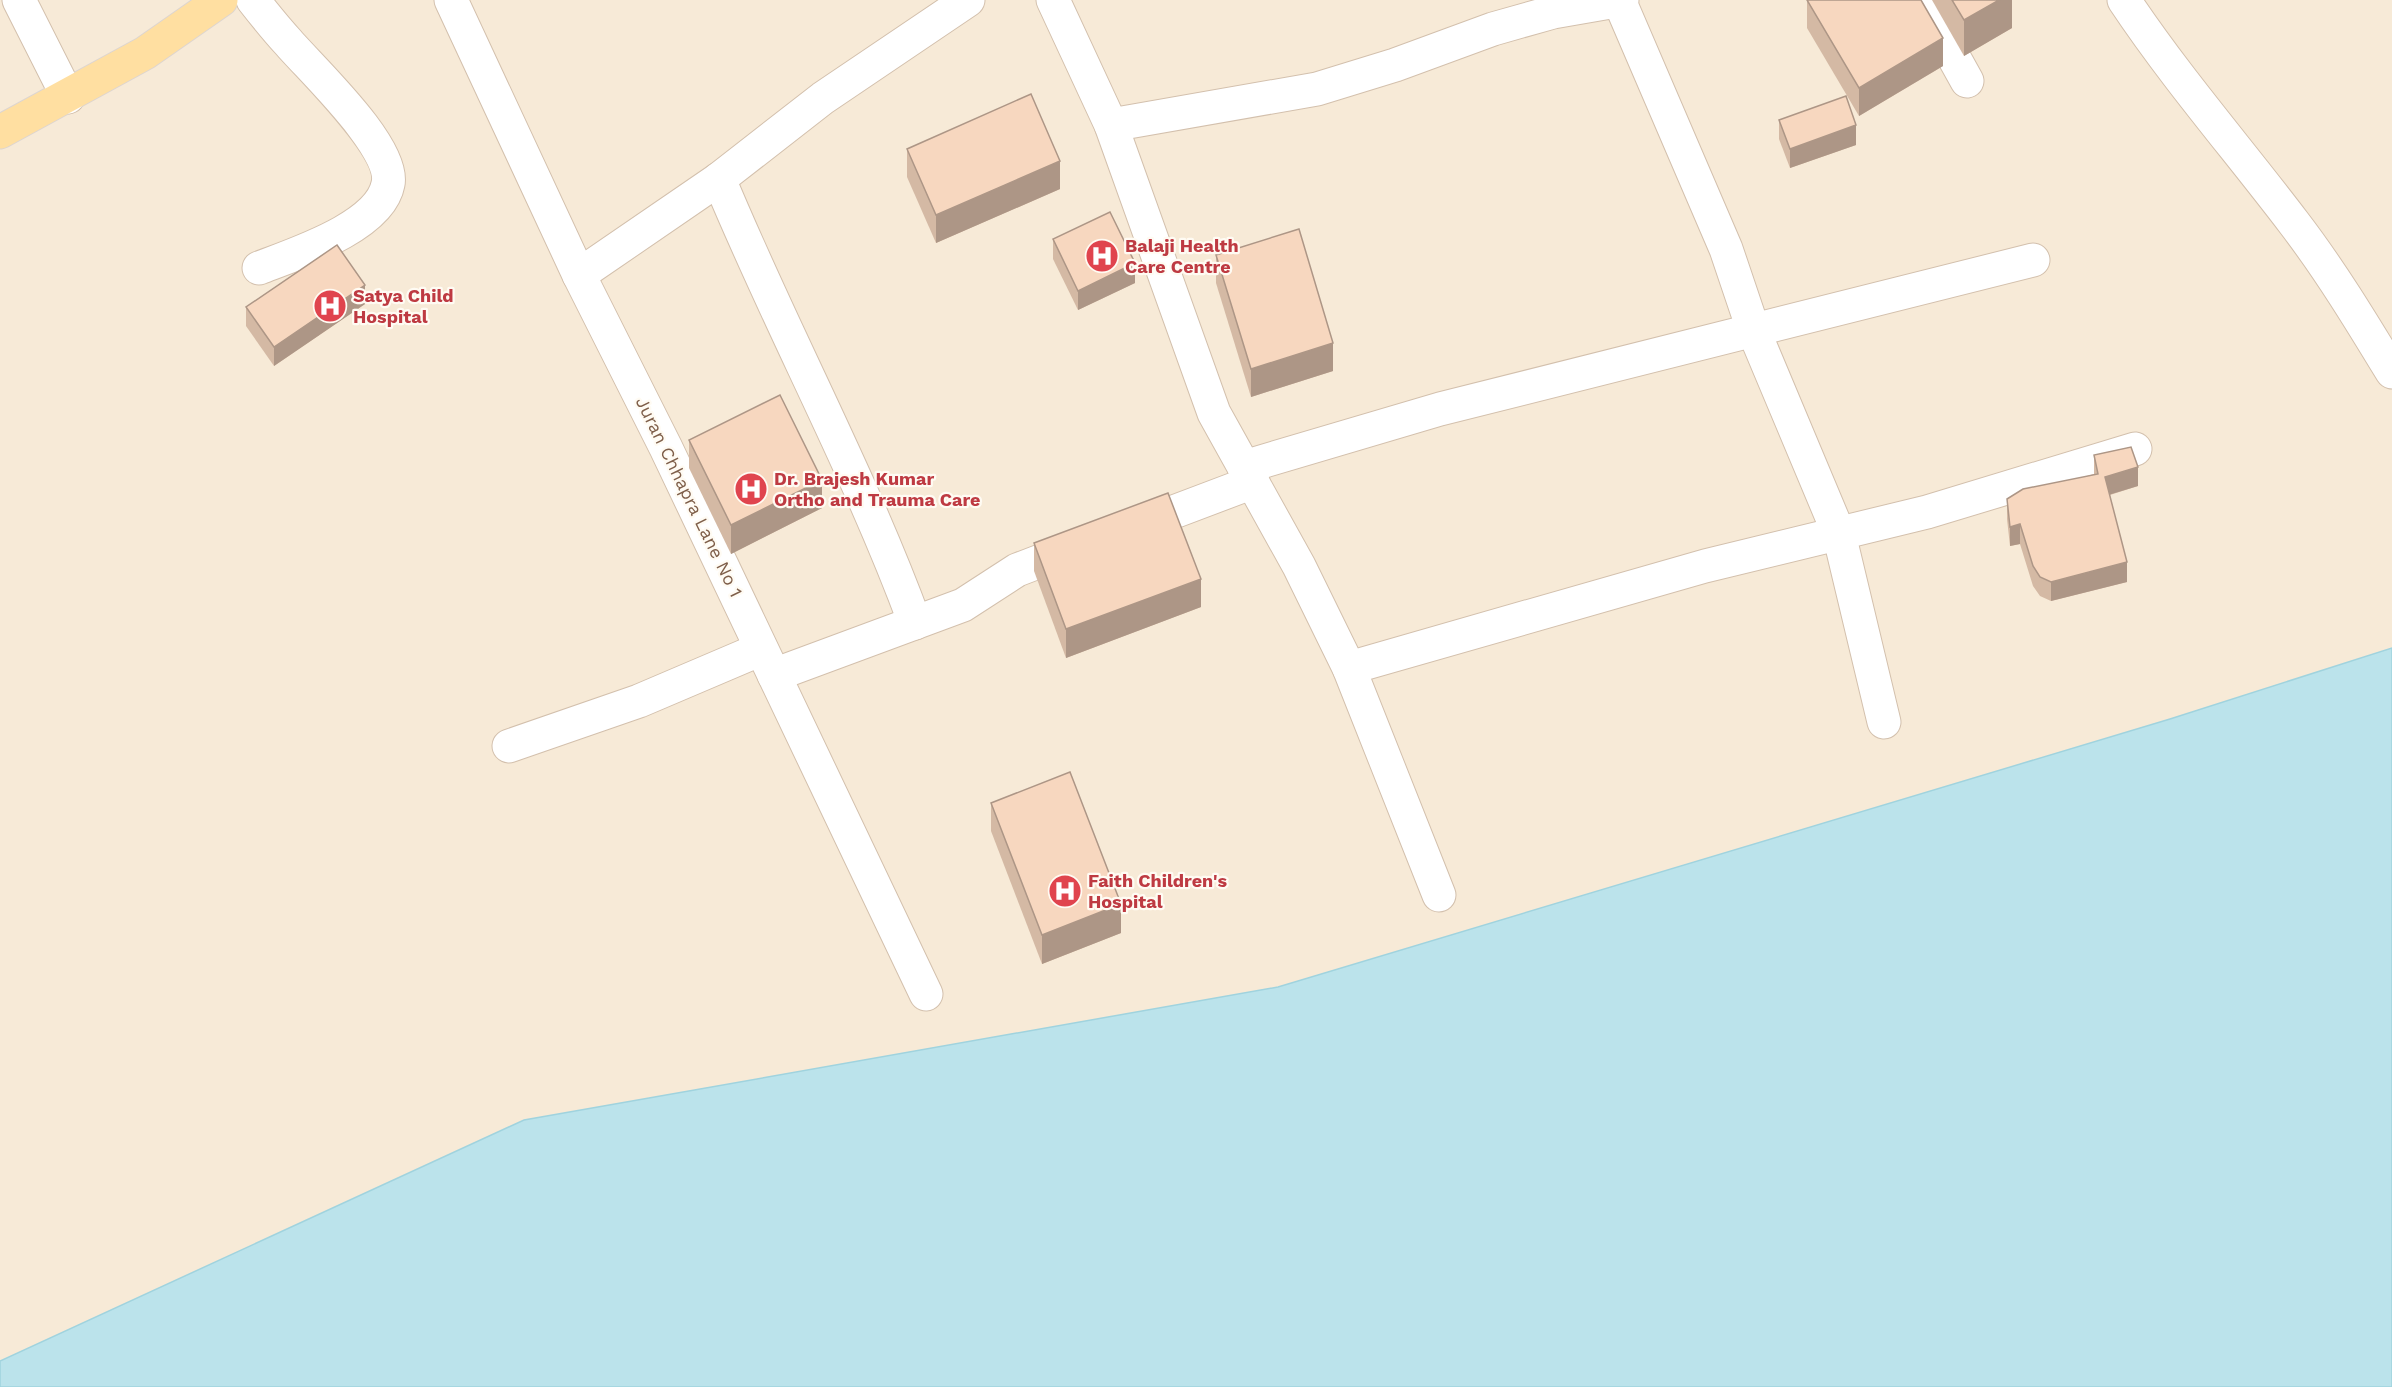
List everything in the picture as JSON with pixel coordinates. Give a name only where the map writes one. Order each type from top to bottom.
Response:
[{"type":"main road","points":[[0,132],[145,53],[221,0]]},
{"type":"street","points":[[19,0],[68,97]]},
{"type":"street","points":[[253,0],[348,109],[384,157],[389,172],[388,186],[380,202],[361,220],[337,235],[259,268]]},
{"type":"street","name":"Juran Chhapra Lane No 1","points":[[451,0],[579,275],[666,448],[926,994]]},
{"type":"street","points":[[579,275],[719,179],[823,98],[968,0]]},
{"type":"street","points":[[1053,0],[1111,125],[1214,413],[1299,566],[1349,668],[1439,895]]},
{"type":"street","points":[[1111,125],[1317,89],[1395,65],[1493,29],[1553,12],[1620,0],[1726,249],[1753,329],[1839,534],[1884,722]]},
{"type":"street","points":[[1922,0],[1967,81]]},
{"type":"street","points":[[2124,0],[2191,95],[2300,232],[2392,372]]},
{"type":"street","points":[[719,179],[744,239],[854,471],[915,623]]},
{"type":"street","points":[[509,746],[639,701],[767,662],[915,623],[963,606],[1025,567],[1179,512],[1249,474],[1440,409],[2033,260]]},
{"type":"street","points":[[1349,668],[1705,566],[1927,512],[2135,449]]},
{"type":"shaded area","points":[[0,0],[2392,0],[2392,1387],[0,1387]]},
{"type":"water","points":[[2392,648],[2392,1387],[0,1387],[0,1361],[524,1120],[1278,987],[2170,719]]},
{"type":"building","points":[[1807,0],[1921,0],[1943,38],[1859,88]]},
{"type":"building","points":[[1952,0],[1999,0],[1964,20]]},
{"type":"building","points":[[1031,94],[1060,161],[936,215],[907,149]]},
{"type":"building","points":[[1846,96],[1856,125],[1790,149],[1779,120]]},
{"type":"building","points":[[1110,212],[1135,263],[1078,291],[1053,239]]},
{"type":"building","points":[[1299,229],[1333,343],[1251,369],[1216,255]]},
{"type":"building","points":[[337,245],[365,285],[274,347],[246,307]]},
{"type":"building","points":[[780,395],[822,480],[731,525],[689,440]]},
{"type":"building","points":[[2131,447],[2138,467],[2105,477],[2127,562],[2051,582],[2040,577],[2033,566],[2020,524],[2010,527],[2007,499],[2023,489],[2098,474],[2094,455]]},
{"type":"building","points":[[1168,493],[1201,579],[1066,629],[1034,543]]},
{"type":"building","points":[[1070,772],[1121,904],[1042,935],[991,803]]},
{"type":"place","name":"Balaji Health Care Centre","points":[[1102,256]]},
{"type":"place","name":"Satya Child Hospital","points":[[330,306]]},
{"type":"place","name":"Dr. Brajesh Kumar Ortho and Trauma Care","points":[[751,489]]},
{"type":"place","name":"Faith Children's Hospital","points":[[1065,891]]}]
